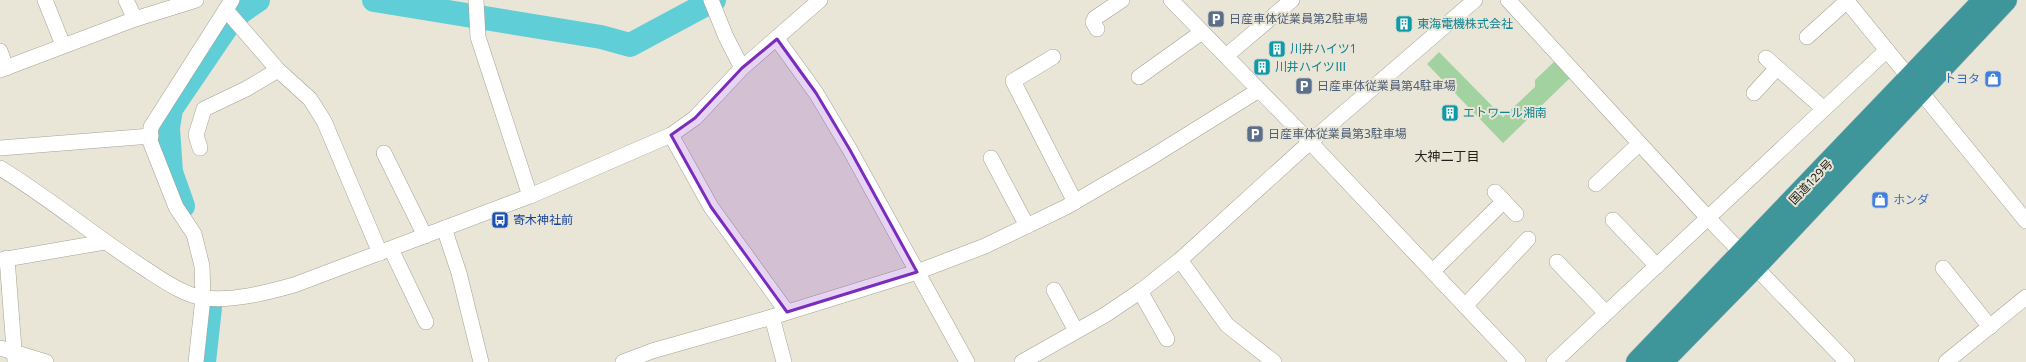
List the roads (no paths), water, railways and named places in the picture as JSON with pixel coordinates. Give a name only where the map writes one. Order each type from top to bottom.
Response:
[{"type":"highway","name":"国道129号","points":[[1915,85],[1984,0]]},
{"type":"highway","name":"国道129号","points":[[1662,362],[1750,260],[1915,85],[2006,0]]},
{"type":"highway","name":"国道129号","points":[[1637,362],[1750,260]]},
{"type":"street","points":[[45,0],[63,46]]},
{"type":"street","points":[[126,0],[135,19]]},
{"type":"street","points":[[0,51],[3,69],[135,19],[196,0]]},
{"type":"street","points":[[476,0],[478,37],[530,196]]},
{"type":"street","points":[[711,0],[726,37],[742,68]]},
{"type":"street","points":[[0,168],[105,242],[161,279],[185,292],[203,298],[256,295],[294,285],[530,196],[671,135],[695,118],[742,68],[820,0]]},
{"type":"street","points":[[1095,18],[1122,0]]},
{"type":"street","points":[[1171,0],[1310,142],[1518,362]]},
{"type":"street","points":[[1226,56],[1292,0]]},
{"type":"street","points":[[1022,362],[1076,331],[1140,291],[1180,260],[1310,142],[1475,0]]},
{"type":"street","points":[[1508,0],[1708,218],[1750,260],[1845,361]]},
{"type":"street","points":[[1807,37],[1846,0],[2026,221]]},
{"type":"street","points":[[196,362],[203,298],[202,266],[194,234],[176,207],[150,141],[151,127],[229,5],[278,70],[310,100],[324,122],[411,306],[426,322]]},
{"type":"street","points":[[1139,77],[1202,32]]},
{"type":"street","points":[[777,39],[816,93],[850,150],[967,362]]},
{"type":"street","points":[[1554,362],[1887,50]]},
{"type":"street","points":[[1043,58],[1013,81],[1047,135],[1075,202]]},
{"type":"street","points":[[1766,58],[1824,109]]},
{"type":"street","points":[[1754,93],[1777,68]]},
{"type":"street","points":[[193,141],[204,109],[229,92],[246,89],[278,70]]},
{"type":"street","points":[[623,362],[652,351],[772,317],[916,272],[985,246],[1075,202],[1233,108],[1259,90]]},
{"type":"street","points":[[671,135],[711,207],[787,312]]},
{"type":"street","points":[[0,148],[151,136]]},
{"type":"street","points":[[1596,184],[1640,144]]},
{"type":"street","points":[[384,153],[425,236]]},
{"type":"street","points":[[991,158],[1028,226]]},
{"type":"street","points":[[1432,271],[1459,236],[1499,197],[1516,214]]},
{"type":"street","points":[[1613,220],[1657,266]]},
{"type":"street","points":[[444,228],[458,273],[481,362]]},
{"type":"street","points":[[1465,306],[1528,239]]},
{"type":"street","points":[[15,357],[4,259],[105,242]]},
{"type":"street","points":[[1180,260],[1227,325],[1274,362]]},
{"type":"street","points":[[1557,262],[1606,313]]},
{"type":"street","points":[[1943,268],[1990,326]]},
{"type":"street","points":[[1054,290],[1076,331]]},
{"type":"street","points":[[1140,291],[1167,339]]},
{"type":"street","points":[[1946,362],[2026,297]]},
{"type":"street","points":[[772,317],[784,362]]},
{"type":"street","points":[[0,348],[15,357],[46,362]]},
{"type":"waterway","points":[[183,206],[171,172],[168,128],[171,109],[228,25],[242,11],[258,0]]},
{"type":"waterway","points":[[374,0],[601,37],[630,45],[714,0]]},
{"type":"waterway","points":[[204,362],[210,308]]},
{"type":"place","name":"日産車体従業員第2駐車場","points":[[1216,19]]},
{"type":"place","name":"東海電機株式会社","points":[[1404,24]]},
{"type":"place","name":"川井ハイツ1","points":[[1277,49]]},
{"type":"place","name":"川井ハイツⅢ","points":[[1262,67]]},
{"type":"place","name":"トヨタ","points":[[1993,79]]},
{"type":"place","name":"日産車体従業員第4駐車場","points":[[1304,86]]},
{"type":"place","name":"エトワール湘南","points":[[1450,113]]},
{"type":"place","name":"日産車体従業員第3駐車場","points":[[1255,134]]},
{"type":"place","name":"ホンダ","points":[[1880,200]]},
{"type":"place","name":"寄木神社前","points":[[500,220]]},
{"type":"district","name":"大神二丁目","points":[[1447,156]]}]
